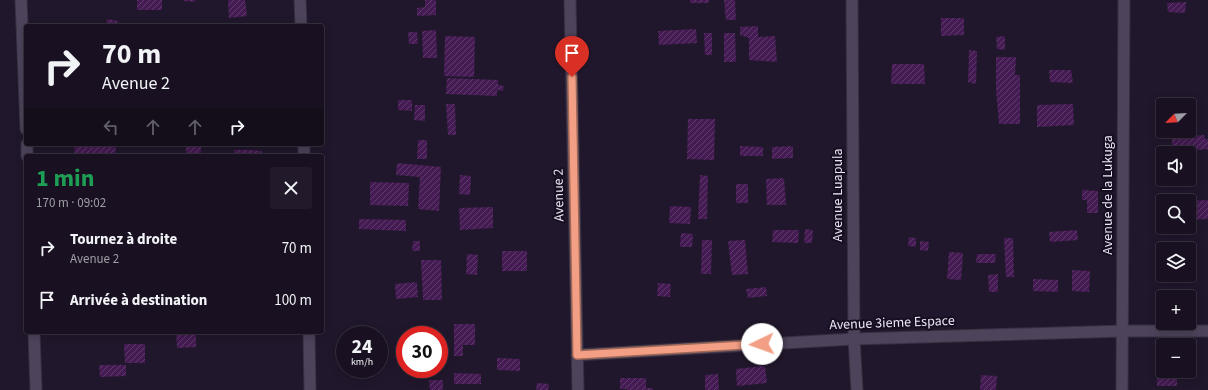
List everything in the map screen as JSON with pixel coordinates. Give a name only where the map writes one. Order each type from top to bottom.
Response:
[{"type":"street","points":[[21,0],[24,77]]},
{"type":"street","points":[[300,0],[301,24]]},
{"type":"street","name":"Avenue 2","points":[[570,0],[578,390]]},
{"type":"street","name":"Avenue Luapula","points":[[852,0],[854,339],[857,390]]},
{"type":"street","name":"Avenue de la Lukuga","points":[[1122,390],[1124,0]]},
{"type":"street","name":"Avenue 3ieme Espace","points":[[577,355],[854,339],[1123,331],[1208,331]]},
{"type":"street","points":[[34,334],[36,390]]},
{"type":"street","points":[[309,334],[310,390]]},
{"type":"building","points":[[137,0],[162,0],[162,10],[137,10]]},
{"type":"building","points":[[195,0],[195,2],[184,1]]},
{"type":"building","points":[[228,0],[245,0],[247,16],[229,18]]},
{"type":"building","points":[[425,0],[436,0],[436,15],[417,16],[417,8],[425,7]]},
{"type":"building","points":[[690,0],[709,0],[709,3],[690,3]]},
{"type":"building","points":[[724,0],[735,0],[736,20],[726,20]]},
{"type":"building","points":[[1186,2],[1185,13],[1168,12],[1167,3]]},
{"type":"building","points":[[941,18],[964,18],[964,35],[941,36]]},
{"type":"building","points":[[107,19],[118,21],[117,24],[106,24]]},
{"type":"building","points":[[758,26],[758,37],[775,36],[777,62],[749,60],[749,38],[740,35],[740,27]]},
{"type":"building","points":[[696,29],[697,43],[659,45],[658,31]]},
{"type":"building","points":[[436,30],[437,58],[423,58],[422,31]]},
{"type":"building","points":[[408,32],[417,32],[418,44],[409,44]]},
{"type":"building","points":[[704,33],[712,33],[712,55],[705,55]]},
{"type":"building","points":[[724,33],[735,33],[736,62],[724,62]]},
{"type":"building","points":[[445,36],[475,37],[474,77],[444,76]]},
{"type":"building","points":[[1005,36],[1005,50],[997,49],[996,37]]},
{"type":"building","points":[[969,50],[977,51],[976,84],[968,82]]},
{"type":"building","points":[[996,57],[1016,57],[1015,75],[1020,75],[1020,124],[999,124],[996,89]]},
{"type":"building","points":[[892,64],[924,64],[925,84],[891,84]]},
{"type":"building","points":[[1049,70],[1071,70],[1073,83],[1050,82]]},
{"type":"building","points":[[447,78],[498,80],[498,85],[504,86],[503,91],[497,90],[497,96],[446,94]]},
{"type":"building","points":[[398,100],[412,100],[412,111],[398,110]]},
{"type":"building","points":[[446,104],[455,104],[456,135],[448,135]]},
{"type":"building","points":[[1073,104],[1074,125],[1037,127],[1037,105]]},
{"type":"building","points":[[415,105],[425,105],[425,121],[414,120]]},
{"type":"building","points":[[688,119],[715,119],[714,160],[687,159]]},
{"type":"building","points":[[1205,135],[1205,139],[1208,139],[1208,149],[1196,150],[1196,146],[1172,146],[1172,138],[1196,138],[1196,136]]},
{"type":"building","points":[[418,140],[427,140],[427,159],[417,159]]},
{"type":"building","points":[[75,146],[116,146],[115,154],[74,154]]},
{"type":"building","points":[[186,146],[201,146],[201,154],[186,154]]},
{"type":"building","points":[[740,146],[763,147],[763,156],[740,156]]},
{"type":"building","points":[[793,146],[793,158],[772,159],[772,147]]},
{"type":"building","points":[[234,150],[262,151],[261,154],[234,154]]},
{"type":"building","points":[[397,163],[441,167],[439,211],[418,209],[420,177],[396,175]]},
{"type":"building","points":[[460,175],[471,176],[470,195],[459,194]]},
{"type":"building","points":[[700,175],[708,176],[707,219],[698,219]]},
{"type":"building","points":[[784,178],[786,205],[767,205],[766,179]]},
{"type":"building","points":[[370,182],[409,183],[408,206],[370,205]]},
{"type":"building","points":[[736,184],[748,184],[748,203],[736,203]]},
{"type":"building","points":[[1082,190],[1098,191],[1098,213],[1087,213],[1087,200],[1082,200]]},
{"type":"building","points":[[1208,200],[1208,219],[1196,220],[1196,201]]},
{"type":"building","points":[[670,206],[691,207],[690,224],[669,223]]},
{"type":"building","points":[[493,207],[493,228],[460,230],[459,208]]},
{"type":"building","points":[[359,219],[406,220],[406,231],[359,229]]},
{"type":"building","points":[[805,229],[813,230],[812,243],[804,243]]},
{"type":"building","points":[[773,230],[799,230],[798,243],[772,242]]},
{"type":"building","points":[[1077,230],[1078,240],[1050,242],[1049,232]]},
{"type":"building","points":[[681,233],[693,234],[692,247],[680,247]]},
{"type":"building","points":[[909,237],[916,238],[916,247],[908,246]]},
{"type":"building","points":[[1004,238],[1013,238],[1014,277],[1006,277]]},
{"type":"building","points":[[702,240],[712,240],[711,274],[701,274]]},
{"type":"building","points":[[745,240],[748,274],[732,275],[728,241]]},
{"type":"building","points":[[413,241],[420,241],[420,251],[412,251]]},
{"type":"building","points":[[920,241],[929,242],[928,251],[920,250]]},
{"type":"building","points":[[502,251],[527,251],[527,271],[502,271]]},
{"type":"building","points":[[949,252],[963,253],[961,280],[947,279]]},
{"type":"building","points":[[467,254],[478,255],[477,275],[466,274]]},
{"type":"building","points":[[977,254],[996,254],[995,263],[976,263]]},
{"type":"building","points":[[421,260],[441,260],[442,300],[423,300]]},
{"type":"building","points":[[1072,270],[1090,271],[1089,292],[1072,291]]},
{"type":"building","points":[[998,274],[998,292],[989,292],[988,275]]},
{"type":"building","points":[[1033,279],[1058,280],[1058,292],[1033,291]]},
{"type":"building","points":[[417,282],[418,297],[396,299],[395,284]]},
{"type":"building","points":[[658,283],[671,284],[670,297],[657,296]]},
{"type":"building","points":[[766,287],[767,296],[748,298],[746,289]]},
{"type":"building","points":[[454,324],[475,324],[475,345],[463,345],[463,356],[454,356]]},
{"type":"building","points":[[176,334],[196,334],[196,347],[177,348]]},
{"type":"building","points":[[124,344],[145,344],[145,363],[125,363]]},
{"type":"building","points":[[497,358],[520,359],[520,371],[497,370]]},
{"type":"building","points":[[99,365],[126,365],[126,376],[100,377]]},
{"type":"building","points":[[765,366],[767,383],[737,386],[736,369]]},
{"type":"building","points":[[454,373],[481,374],[481,384],[454,384]]},
{"type":"building","points":[[718,374],[719,390],[705,390],[705,375]]},
{"type":"building","points":[[981,375],[997,376],[996,390],[980,390]]},
{"type":"building","points":[[620,378],[646,378],[646,388],[653,388],[653,390],[620,389]]},
{"type":"building","points":[[1157,378],[1177,378],[1177,386],[1157,386]]},
{"type":"building","points":[[429,380],[443,380],[443,390],[430,390]]},
{"type":"building","points":[[537,383],[549,384],[548,390],[536,390]]},
{"type":"route","points":[[572,77],[577,355],[762,344]]}]
